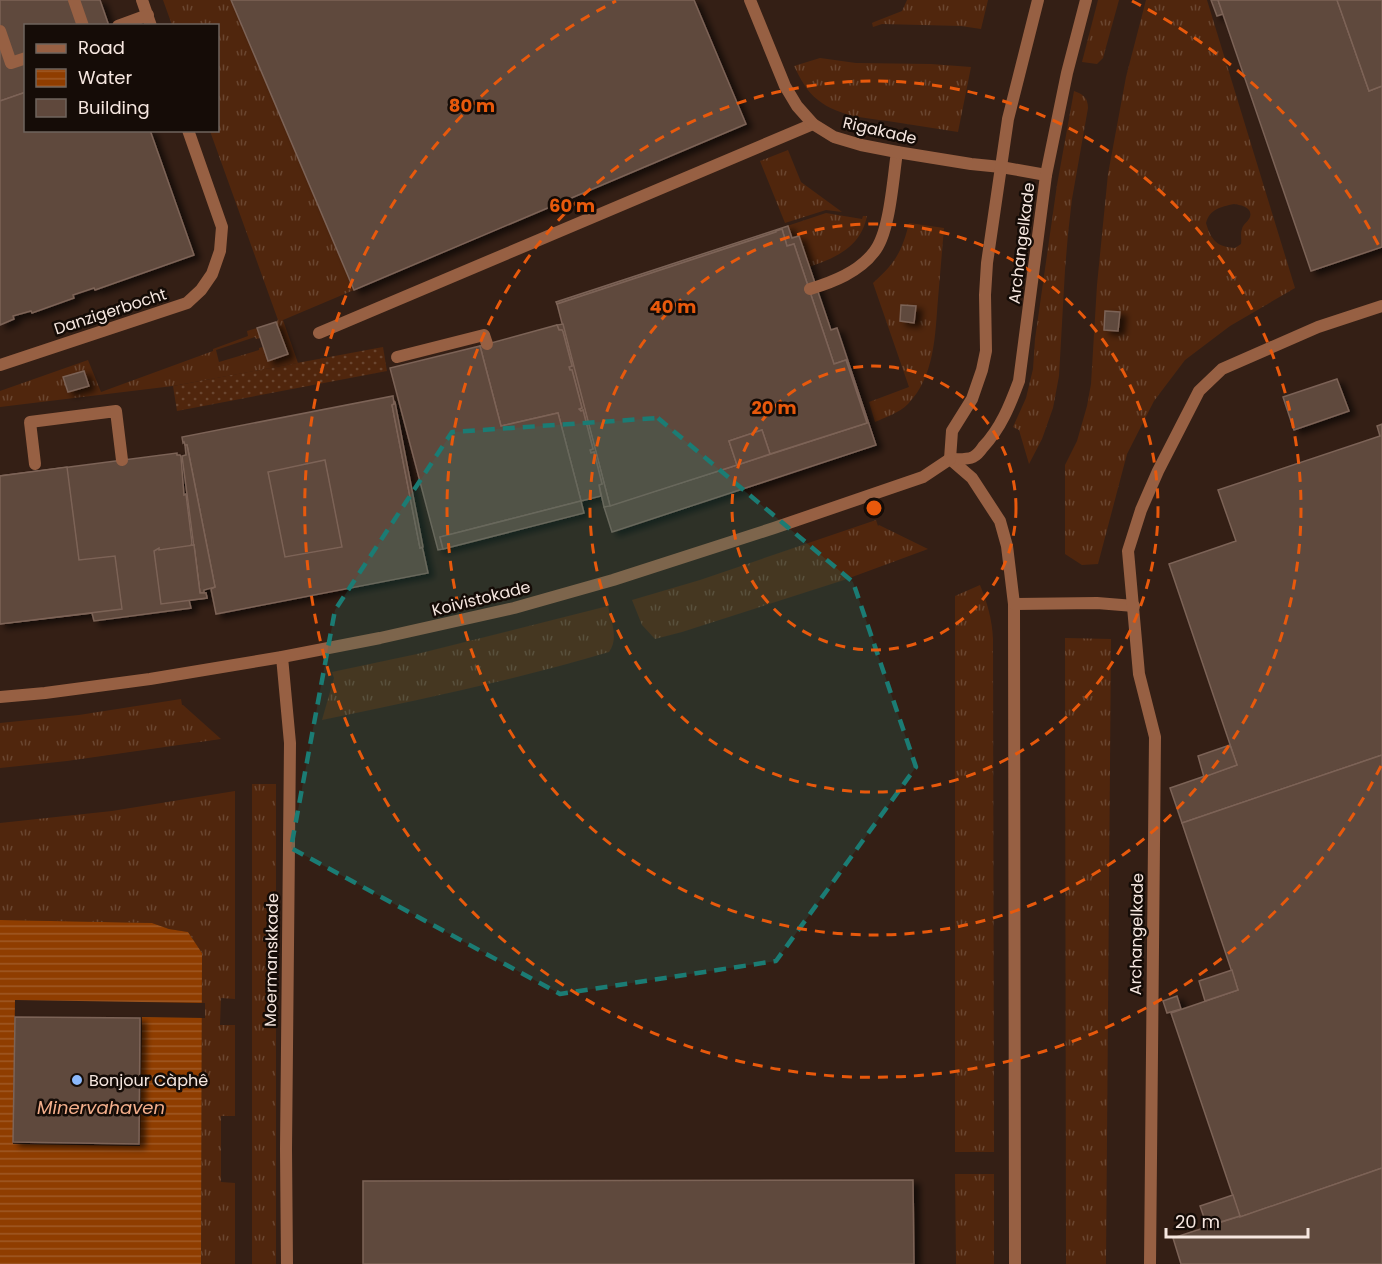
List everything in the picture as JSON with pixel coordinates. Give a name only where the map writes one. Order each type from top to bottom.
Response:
[{"type":"street","points":[[129,24],[150,20],[142,0]]},
{"type":"street","name":"Rigakade","points":[[750,0],[785,86],[797,106],[813,124],[834,137],[897,152],[1046,175]]},
{"type":"street","name":"Archangelkade","points":[[1038,0],[1008,119],[987,263],[986,351],[975,391],[952,431],[950,459],[973,458],[985,446],[1008,410],[1019,381],[1046,175],[1067,73],[1086,0]]},
{"type":"street","points":[[77,4],[82,24]]},
{"type":"street","points":[[77,4],[86,24]]},
{"type":"street","points":[[0,31],[11,63],[24,60]]},
{"type":"street","points":[[0,37],[10,67],[24,61]]},
{"type":"street","points":[[319,333],[813,124]]},
{"type":"street","name":"Danzigerbocht","points":[[0,365],[187,303],[201,290],[212,274],[220,251],[222,227],[189,132]]},
{"type":"street","points":[[810,289],[855,269],[875,252],[885,233],[897,152]]},
{"type":"street","name":"Archangelkade","points":[[1150,1264],[1155,737],[1139,674],[1128,551],[1141,510],[1158,471],[1200,391],[1222,369],[1318,327],[1382,306]]},
{"type":"street","points":[[397,357],[484,334],[487,344]]},
{"type":"street","points":[[35,464],[30,422],[116,411],[122,460]]},
{"type":"street","points":[[950,459],[972,478],[1000,521],[1007,546],[1014,604],[1015,1264]]},
{"type":"street","name":"Koivistokade","points":[[0,697],[150,679],[282,657],[514,608],[613,580],[774,528],[923,477],[950,459]]},
{"type":"street","points":[[1014,604],[1097,603],[1134,606]]},
{"type":"street","name":"Moermanskkade","points":[[282,657],[290,743],[287,1264]]},
{"type":"highlighted area","points":[[658,418],[853,582],[916,767],[776,961],[560,994],[291,848],[335,610],[452,432]]},
{"type":"green space","points":[[163,0],[231,0],[354,290],[283,320],[298,363],[173,386],[0,407],[0,391],[88,360],[101,392],[213,351],[213,349],[248,336],[247,331],[257,328],[260,338],[255,337],[216,350],[219,362],[263,347],[269,361],[288,354],[210,132],[219,132],[219,24],[172,24]]},
{"type":"green space","points":[[907,0],[988,0],[981,29],[961,26],[882,24],[873,27],[872,23],[902,11]]},
{"type":"green space","points":[[1098,0],[1119,0],[1103,58],[1097,64],[1082,62]]},
{"type":"green space","points":[[1146,0],[1207,0],[1295,288],[1230,326],[1185,360],[1154,401],[1127,454],[1098,564],[1082,565],[1065,554],[1065,465],[1077,441],[1091,384],[1097,285],[1108,174],[1126,77]],"holes":[[[1234,204],[1250,211],[1250,217],[1241,233],[1241,244],[1235,248],[1216,242],[1206,223],[1216,209]]]},
{"type":"green space","points":[[820,58],[856,63],[971,67],[958,132],[854,116],[826,106],[810,93],[794,66]]},
{"type":"green space","points":[[1074,91],[1084,97],[1088,108],[1068,234],[1059,376],[1053,408],[1042,439],[1029,464],[1019,430],[1013,427],[1026,398],[1033,369],[1035,339],[1057,185]]},
{"type":"green space","points":[[788,150],[801,182],[842,212],[826,210],[785,223],[760,161]]},
{"type":"green space","points":[[826,213],[862,219],[863,216],[867,216],[858,237],[843,252],[803,269],[784,227]]},
{"type":"green space","points":[[909,223],[944,228],[932,354],[924,381],[908,404],[875,422],[869,402],[909,387],[873,283],[897,256]]},
{"type":"green space","points":[[383,347],[387,371],[177,411],[173,386]]},
{"type":"green space","points":[[876,520],[878,526],[928,549],[844,580],[655,639],[642,625],[632,600],[700,580]]},
{"type":"green space","points":[[980,585],[989,611],[993,639],[994,1152],[955,1152],[955,596]]},
{"type":"green space","points":[[608,606],[614,636],[609,652],[502,681],[322,720],[334,678],[332,672],[417,654]]},
{"type":"green space","points":[[1065,638],[1111,639],[1106,1264],[1066,1264]]},
{"type":"green space","points":[[181,699],[182,705],[221,739],[0,768],[0,723],[79,715]]},
{"type":"green space","points":[[252,784],[276,784],[276,1264],[252,1264]]},
{"type":"green space","points":[[235,791],[235,999],[221,998],[220,1025],[235,1025],[235,1116],[221,1116],[221,1182],[235,1183],[235,1264],[201,1264],[202,953],[188,932],[152,923],[0,920],[0,823],[112,811]]},
{"type":"green space","points":[[955,1174],[994,1174],[994,1264],[956,1264]]},
{"type":"water","name":"Minervahaven","points":[[0,920],[152,923],[188,932],[202,953],[201,1264],[0,1264]]},
{"type":"pier","name":"Bonjour Càphê","points":[[15,1000],[205,1003],[205,1018],[142,1017],[140,1146],[13,1144]]},
{"type":"building","points":[[0,0],[100,0],[108,24],[24,24],[24,93],[0,101]]},
{"type":"building","points":[[231,0],[694,0],[746,124],[354,290]]},
{"type":"building","points":[[1211,0],[1218,0],[1223,14],[1217,16]]},
{"type":"building","points":[[1218,0],[1337,0],[1369,91],[1382,86],[1382,247],[1311,271]]},
{"type":"building","points":[[1337,0],[1382,0],[1382,86],[1369,91]]},
{"type":"building","points":[[24,93],[24,132],[151,132],[194,255],[95,290],[94,288],[73,295],[74,298],[32,313],[31,311],[13,316],[14,319],[0,325],[0,101]]},
{"type":"building","points":[[788,226],[792,238],[799,236],[831,330],[837,328],[876,445],[612,532],[604,507],[867,423],[846,360],[834,364],[794,244],[787,246],[782,229],[557,304],[556,302]]},
{"type":"building","points":[[782,229],[787,246],[794,244],[834,364],[846,360],[867,423],[770,454],[762,430],[729,441],[737,465],[610,506],[557,304]]},
{"type":"building","points":[[901,305],[916,306],[914,323],[900,321]]},
{"type":"building","points":[[1105,311],[1120,312],[1118,331],[1104,330]]},
{"type":"building","points":[[276,322],[288,354],[268,361],[257,328]]},
{"type":"building","points":[[563,324],[610,506],[604,507],[599,485],[602,484],[594,452],[591,453],[590,450],[593,449],[583,410],[579,409],[582,408],[572,370],[569,367],[572,366],[563,332],[557,325]]},
{"type":"building","points":[[557,325],[563,332],[572,366],[569,367],[572,370],[582,408],[579,409],[583,410],[593,449],[590,450],[591,453],[594,452],[602,484],[599,485],[601,496],[581,501],[558,413],[501,426],[480,346]]},
{"type":"building","points":[[480,346],[501,426],[558,413],[581,501],[440,537],[443,549],[438,550],[390,368]]},
{"type":"building","points":[[84,371],[89,386],[68,392],[63,377]]},
{"type":"building","points":[[1337,379],[1349,411],[1294,430],[1283,397]]},
{"type":"building","points":[[393,396],[394,404],[392,405],[420,548],[422,547],[423,550],[428,573],[216,614],[211,589],[215,587],[187,445],[183,443],[182,437]]},
{"type":"building","points":[[394,401],[423,547],[420,548],[392,405]]},
{"type":"building","points":[[1382,424],[1382,755],[1182,823],[1170,788],[1237,765],[1169,564],[1236,541],[1218,490],[1380,436],[1377,426]]},
{"type":"building","points":[[762,430],[770,454],[737,465],[729,441]]},
{"type":"building","points":[[185,445],[187,445],[215,587],[204,590],[204,593],[200,593],[182,456],[186,455]]},
{"type":"building","points":[[177,453],[181,457],[184,495],[186,494],[191,545],[194,545],[200,593],[206,593],[207,598],[189,600],[191,608],[94,621],[92,613],[0,624],[0,476]]},
{"type":"building","points":[[325,460],[342,547],[285,557],[268,472]]},
{"type":"building","points":[[67,467],[79,560],[115,556],[122,609],[0,624],[0,476]]},
{"type":"building","points":[[581,501],[584,513],[443,549],[440,537]]},
{"type":"building","points":[[194,545],[200,593],[206,593],[207,598],[161,604],[154,551],[159,548],[159,550]]},
{"type":"building","points":[[1230,745],[1237,765],[1204,777],[1198,756]]},
{"type":"building","points":[[1382,755],[1382,1168],[1240,1217],[1171,1013],[1238,990],[1182,823]]},
{"type":"building","points":[[1232,970],[1238,990],[1205,1001],[1199,981]]},
{"type":"building","points":[[1177,996],[1181,1009],[1167,1013],[1163,1001]]},
{"type":"building","name":"Bonjour Càphê","points":[[15,1017],[140,1018],[139,1144],[13,1142]]},
{"type":"building","points":[[1382,1168],[1382,1264],[1181,1264],[1173,1238]]},
{"type":"building","points":[[913,1180],[914,1264],[363,1264],[363,1181]]},
{"type":"building","points":[[1233,1195],[1240,1216],[1207,1226],[1200,1206]]},
{"type":"place","name":"Bonjour Càphê","points":[[77,1080]]}]
